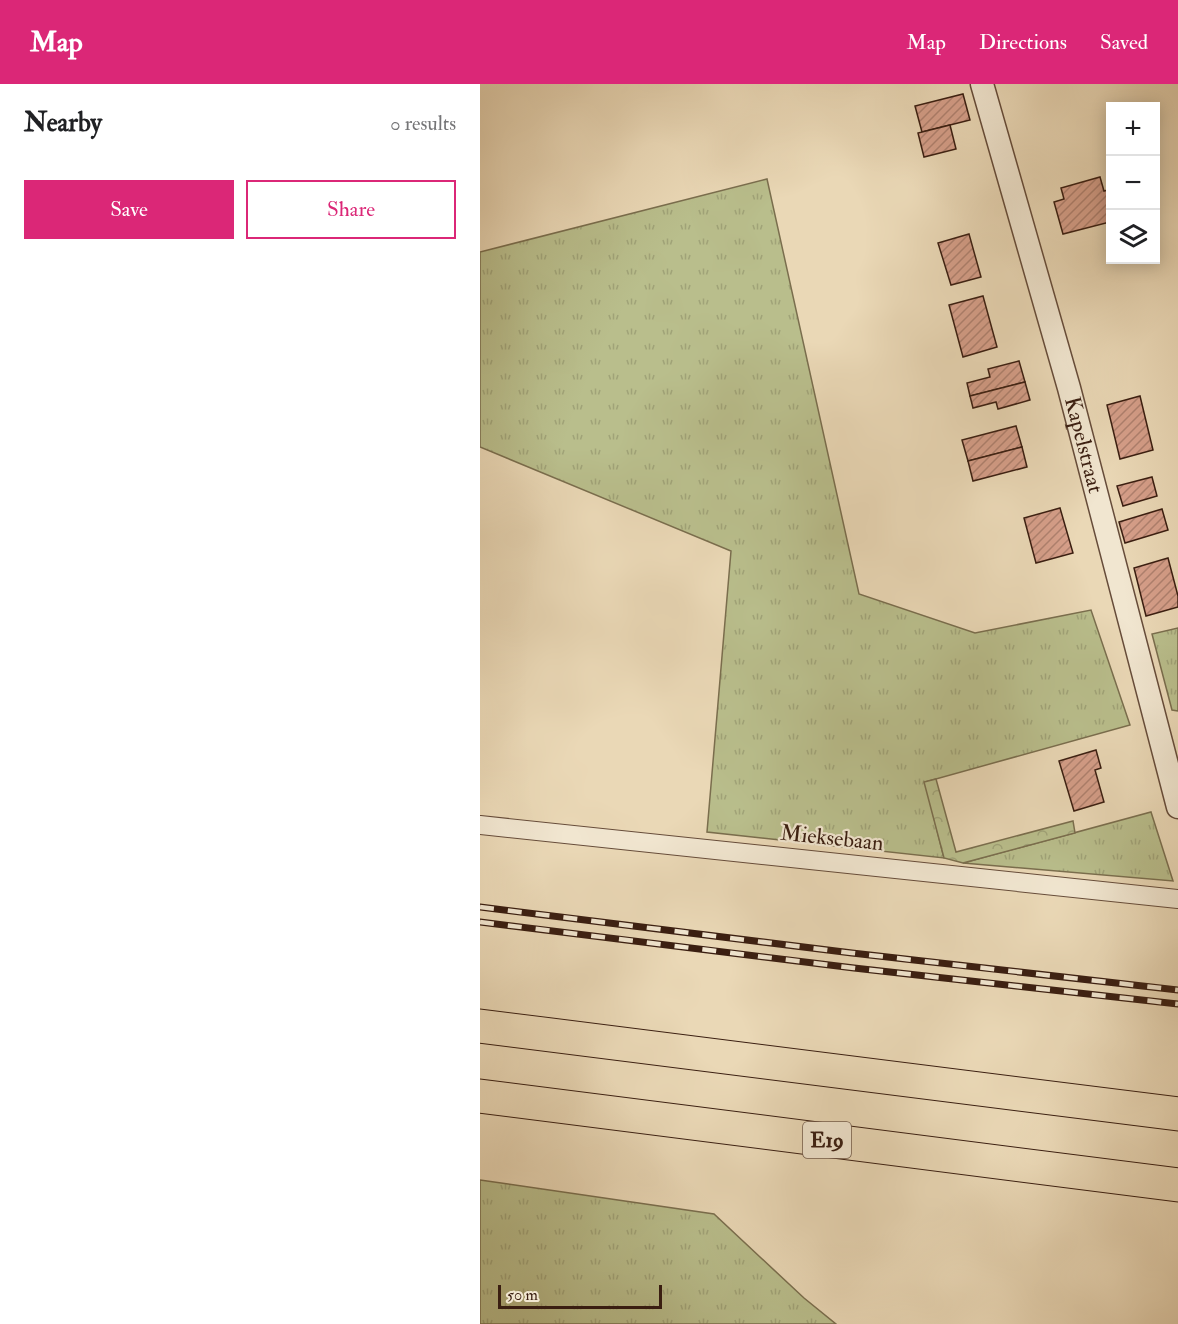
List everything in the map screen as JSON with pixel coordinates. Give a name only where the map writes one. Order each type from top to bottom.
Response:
[{"type":"highway","points":[[480,1026],[1162,1112]]},
{"type":"highway","name":"E19","points":[[480,1096],[1176,1185]]},
{"type":"street","name":"Kapelstraat","points":[[982,84],[1069,388],[1178,807]]},
{"type":"street","name":"Mieksebaan","points":[[480,825],[1178,899]]},
{"type":"green space","points":[[767,179],[859,594],[975,633],[1091,610],[1130,725],[925,782],[944,858],[707,832],[731,551],[480,447],[480,252]]},
{"type":"green space","points":[[1178,628],[1178,711],[1172,710],[1152,634]]},
{"type":"green space","points":[[936,779],[956,852],[1073,821],[1075,833],[963,863],[944,858],[924,782]]},
{"type":"green space","points":[[1151,812],[1173,881],[963,863]]},
{"type":"green space","points":[[480,1180],[714,1214],[804,1298],[836,1324],[480,1324]]},
{"type":"building","points":[[963,94],[970,120],[922,132],[915,106]]},
{"type":"building","points":[[950,125],[956,149],[924,157],[918,133]]},
{"type":"building","points":[[1100,177],[1104,191],[1106,190],[1106,223],[1063,234],[1054,202],[1064,199],[1061,188]]},
{"type":"building","points":[[969,234],[981,277],[951,285],[938,243]]},
{"type":"building","points":[[983,296],[997,347],[963,357],[949,305]]},
{"type":"building","points":[[1019,361],[1025,382],[970,396],[967,383],[990,377],[988,369]]},
{"type":"building","points":[[1025,382],[1030,400],[998,409],[996,402],[973,408],[970,396]]},
{"type":"building","points":[[1140,396],[1153,450],[1120,459],[1107,405]]},
{"type":"building","points":[[1016,426],[1022,447],[968,461],[962,440]]},
{"type":"building","points":[[1022,447],[1027,467],[973,481],[968,461]]},
{"type":"building","points":[[1152,477],[1157,496],[1123,506],[1117,486]]},
{"type":"building","points":[[1060,508],[1073,553],[1036,563],[1024,518]]},
{"type":"building","points":[[1162,509],[1168,530],[1125,543],[1119,522]]},
{"type":"building","points":[[1168,558],[1178,596],[1178,607],[1146,616],[1134,568]]},
{"type":"building","points":[[1096,750],[1101,768],[1095,770],[1104,802],[1074,811],[1059,761]]},
{"type":"railway","points":[[480,907],[1178,990]]},
{"type":"railway","points":[[480,922],[854,968],[1178,1004]]}]
